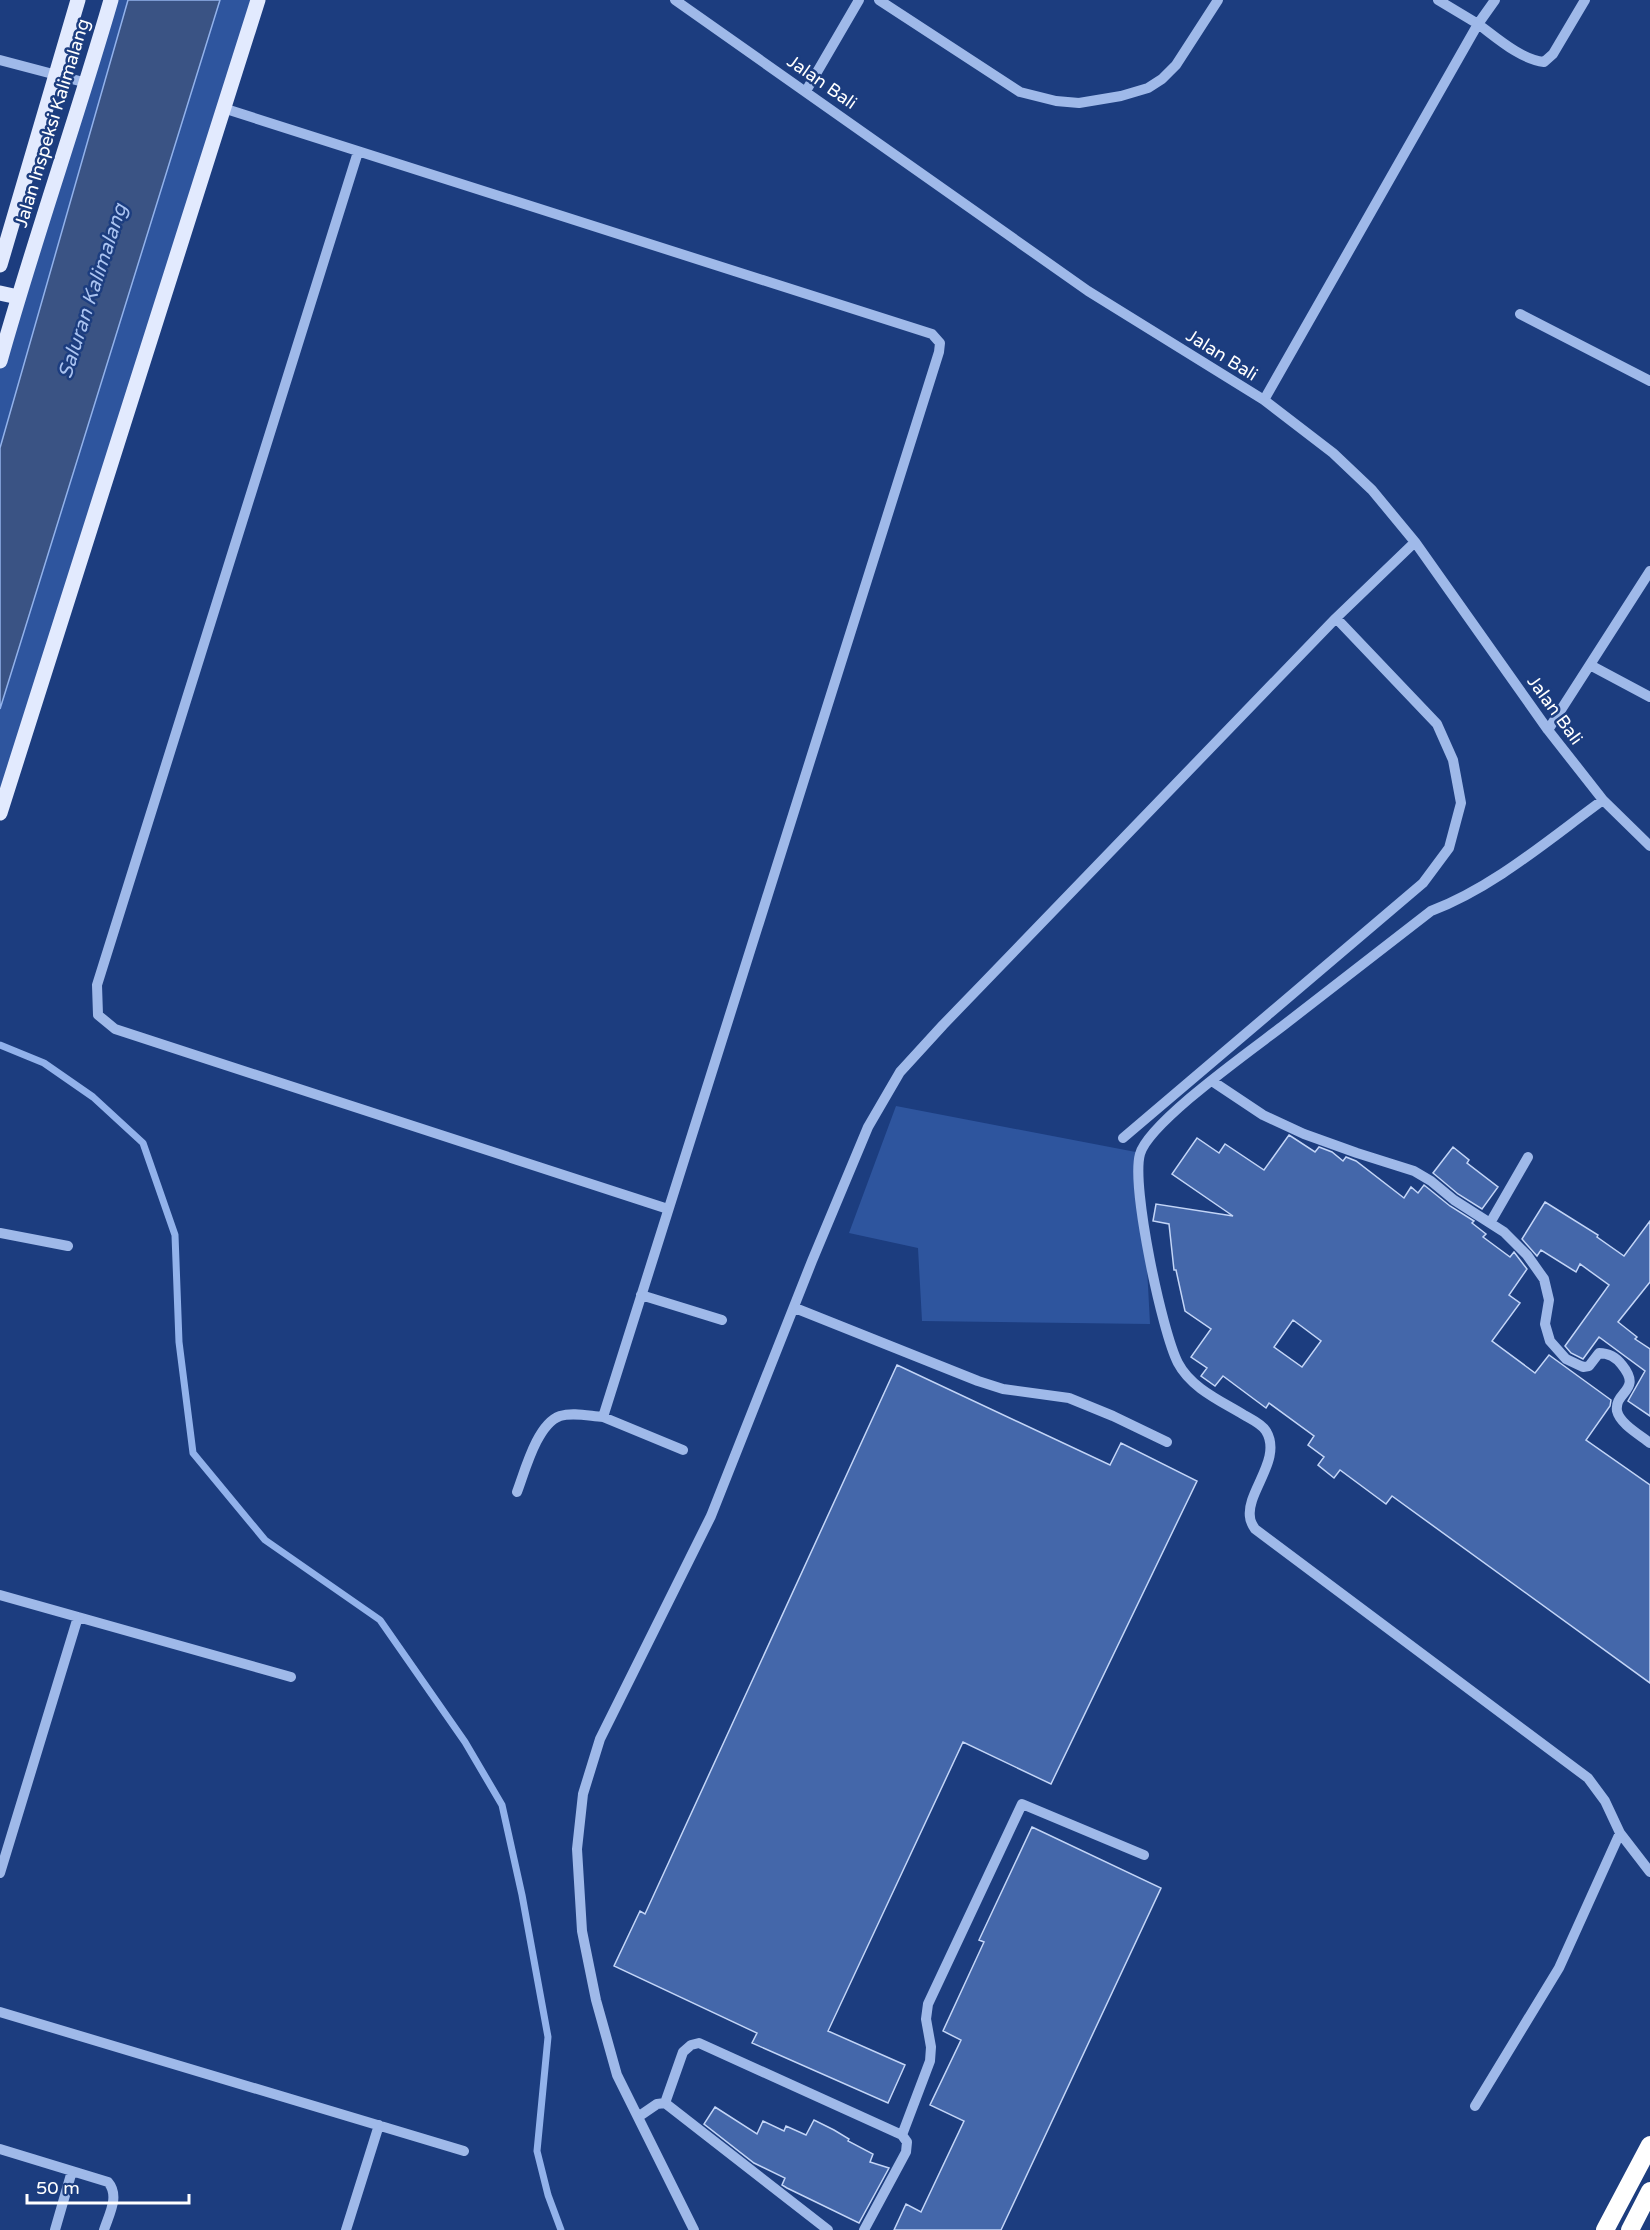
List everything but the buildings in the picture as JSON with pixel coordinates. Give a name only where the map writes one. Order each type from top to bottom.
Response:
[{"type":"highway","points":[[1605,2230],[1650,2145]]},
{"type":"highway","points":[[1630,2230],[1650,2191]]},
{"type":"main road","name":"Jalan Inspeksi Kalimalang","points":[[0,265],[78,0]]},
{"type":"main road","name":"Jalan Inspeksi Kalimalang","points":[[0,361],[111,0]]},
{"type":"main road","points":[[0,813],[258,0]]},
{"type":"main road","points":[[0,293],[18,297]]},
{"type":"street","name":"Jalan Bali","points":[[675,0],[1088,291],[1264,400],[1333,453],[1372,490],[1415,542],[1548,730],[1603,800],[1650,846]]},
{"type":"street","points":[[806,91],[859,0]]},
{"type":"street","points":[[879,0],[1020,92],[1056,101],[1079,103],[1121,96],[1148,88],[1162,78],[1176,65],[1218,0]]},
{"type":"street","points":[[1438,0],[1525,56],[1534,61],[1544,62],[1553,54],[1585,0]]},
{"type":"street","points":[[1264,400],[1478,24],[1495,0]]},
{"type":"street","points":[[0,60],[87,83]]},
{"type":"street","points":[[223,108],[932,334],[940,343],[603,1417]]},
{"type":"street","points":[[358,152],[97,984],[98,1015],[115,1029],[668,1209]]},
{"type":"street","points":[[1520,314],[1650,381]]},
{"type":"street","points":[[694,2230],[617,2075],[596,2000],[582,1931],[577,1849],[583,1794],[600,1739],[711,1516],[868,1127],[900,1072],[1336,618],[1415,542]]},
{"type":"street","points":[[1548,730],[1650,571]]},
{"type":"street","points":[[1123,1138],[1423,883],[1449,848],[1461,803],[1453,760],[1437,724],[1336,618]]},
{"type":"street","points":[[1590,665],[1650,697]]},
{"type":"street","points":[[1603,800],[1491,882],[1431,911],[1212,1081],[1158,1127],[1146,1142],[1140,1155],[1138,1169],[1169,1346],[1189,1379],[1202,1390],[1254,1420],[1266,1431],[1270,1446],[1268,1462],[1250,1506],[1250,1519],[1255,1529],[1588,1778],[1605,1802],[1620,1833],[1650,1872]]},
{"type":"street","points":[[1212,1081],[1263,1115],[1304,1134],[1357,1154],[1414,1171],[1504,1232],[1541,1273],[1549,1300],[1545,1324],[1546,1333],[1561,1355],[1583,1367],[1589,1366],[1599,1353],[1616,1357],[1627,1372],[1630,1384],[1629,1390],[1618,1402],[1617,1409],[1625,1422],[1650,1443]]},
{"type":"street","points":[[1490,1223],[1528,1157]]},
{"type":"street","points":[[0,1233],[68,1246]]},
{"type":"street","points":[[641,1295],[722,1320]]},
{"type":"street","points":[[795,1308],[978,1381],[1003,1389],[1070,1398],[1167,1442]]},
{"type":"street","points":[[517,1492],[540,1435],[549,1423],[561,1416],[578,1414],[603,1417],[683,1450]]},
{"type":"street","points":[[0,1595],[291,1677]]},
{"type":"street","points":[[0,1873],[78,1617]]},
{"type":"street","points":[[902,2134],[930,2061],[931,2047],[926,2019],[928,2004],[1022,1804],[1144,1855]]},
{"type":"street","points":[[1475,2106],[1559,1968],[1620,1833]]},
{"type":"street","points":[[0,2012],[464,2151]]},
{"type":"street","points":[[664,2103],[683,2052],[691,2045],[699,2043],[902,2134],[907,2142],[906,2152],[864,2230]]},
{"type":"street","points":[[638,2117],[657,2104],[664,2103],[828,2230]]},
{"type":"street","points":[[346,2230],[379,2125]]},
{"type":"street","points":[[0,2149],[108,2182],[115,2195],[104,2230]]},
{"type":"street","points":[[55,2230],[72,2171]]},
{"type":"shaded area","points":[[111,0],[128,0],[0,448],[0,361]]},
{"type":"shaded area","points":[[220,0],[258,0],[0,813],[0,709]]},
{"type":"shaded area","points":[[896,1106],[1141,1153],[1150,1324],[922,1321],[918,1248],[849,1233]]},
{"type":"water","name":"Saluran Kalimalang","points":[[128,0],[220,0],[0,709],[0,448]]},
{"type":"waterway","points":[[0,1045],[44,1063],[93,1097],[143,1143],[175,1235],[179,1342],[193,1453],[265,1540],[380,1620],[465,1742],[502,1805],[522,1895],[548,2037],[537,2151],[548,2195],[561,2230]]}]
